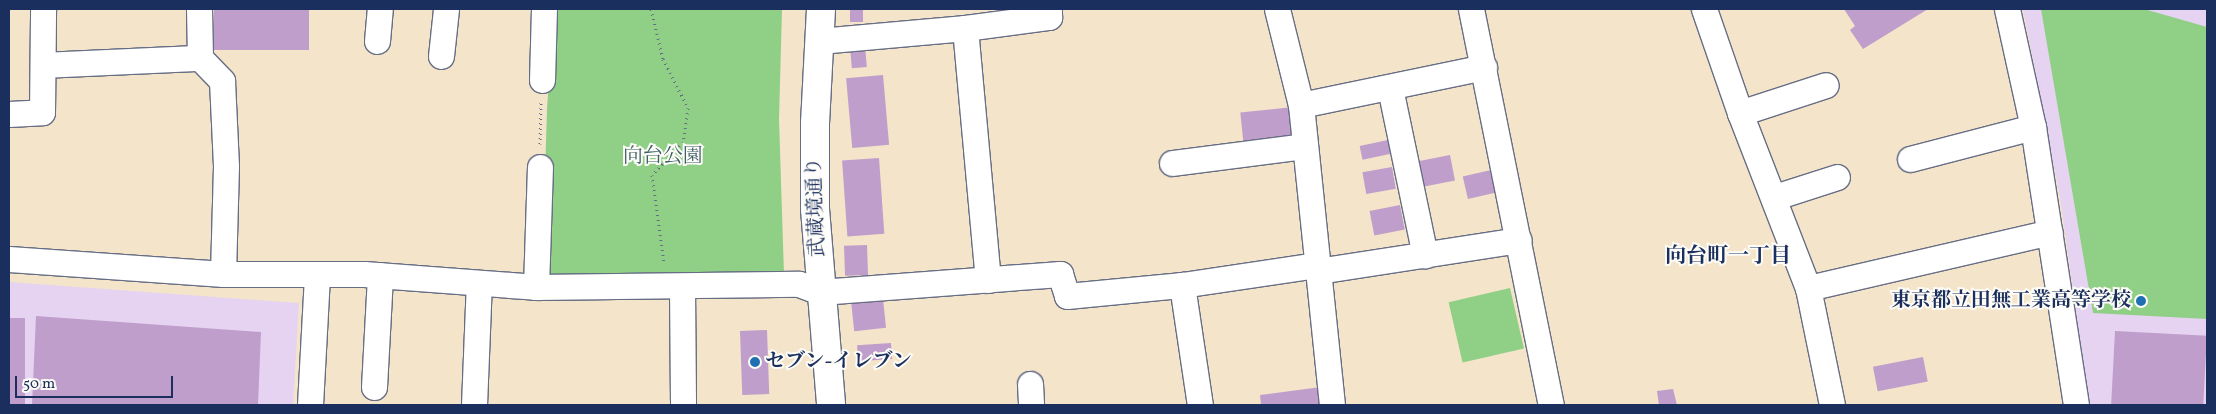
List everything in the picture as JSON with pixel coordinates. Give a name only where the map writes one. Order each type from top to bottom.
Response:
[{"type":"main road","name":"武蔵境通り","points":[[821,9],[815,178],[820,292],[831,405]]},
{"type":"street","points":[[9,114],[42,112],[43,9]]},
{"type":"street","points":[[199,9],[200,58],[222,81],[226,166],[223,274]]},
{"type":"street","points":[[377,41],[380,9]]},
{"type":"street","points":[[441,56],[446,9]]},
{"type":"street","points":[[542,80],[544,9]]},
{"type":"street","points":[[819,41],[972,21],[1049,16],[1049,9]]},
{"type":"street","points":[[1277,9],[1301,105],[1332,405]]},
{"type":"street","points":[[1471,9],[1551,405]]},
{"type":"street","points":[[2007,9],[2033,127],[2076,405]]},
{"type":"street","points":[[1709,10],[1740,113],[1775,196],[1808,288],[1832,405]]},
{"type":"street","points":[[972,21],[988,280]]},
{"type":"street","points":[[43,65],[200,58]]},
{"type":"street","points":[[1301,105],[1484,67]]},
{"type":"street","points":[[1740,113],[1826,84]]},
{"type":"street","points":[[1390,88],[1425,255]]},
{"type":"street","points":[[1910,159],[2033,127]]},
{"type":"street","points":[[1172,163],[1305,146]]},
{"type":"street","points":[[536,287],[540,167]]},
{"type":"street","points":[[1775,196],[1837,177]]},
{"type":"street","points":[[1808,288],[2050,232]]},
{"type":"street","points":[[9,259],[223,274],[380,275],[536,287],[677,287],[799,284],[820,292],[1060,274],[1067,296],[1182,285],[1425,255],[1519,240]]},
{"type":"street","points":[[374,386],[380,275]]},
{"type":"street","points":[[310,405],[316,276]]},
{"type":"street","points":[[474,405],[480,282]]},
{"type":"street","points":[[1182,285],[1200,405]]},
{"type":"street","points":[[677,287],[683,405]]},
{"type":"path","points":[[651,9],[663,59],[688,108],[683,142],[652,175],[662,256],[677,287]]},
{"type":"path","points":[[540,167],[542,80]]},
{"type":"shaded area","name":"東京都立田無工業高等学校","points":[[2023,9],[2207,9],[2207,405],[2089,405],[2060,197]]},
{"type":"shaded area","points":[[9,282],[299,303],[293,405],[9,405]]},
{"type":"green space","name":"向台公園","points":[[554,9],[782,9],[779,119],[784,275],[542,274],[547,109]]},
{"type":"green space","name":"東京都立田無工業高等学校","points":[[2041,9],[2144,9],[2207,27],[2207,319],[2093,313]]},
{"type":"green space","points":[[1510,288],[1524,348],[1463,363],[1449,302]]},
{"type":"building","points":[[214,9],[309,9],[309,50],[214,50]]},
{"type":"building","points":[[850,9],[863,9],[863,22],[850,22]]},
{"type":"building","points":[[1844,9],[1928,9],[1863,49],[1850,30],[1855,26]]},
{"type":"building","points":[[865,46],[867,67],[852,68],[850,47]]},
{"type":"building","points":[[883,75],[889,145],[852,148],[846,78]]},
{"type":"building","points":[[1293,107],[1296,137],[1243,142],[1240,113]]},
{"type":"building","points":[[1388,140],[1391,154],[1363,160],[1360,146]]},
{"type":"building","points":[[1450,155],[1455,181],[1425,186],[1420,161]]},
{"type":"building","points":[[879,158],[884,234],[847,236],[842,161]]},
{"type":"building","points":[[1392,167],[1396,189],[1366,194],[1362,172]]},
{"type":"building","points":[[1491,170],[1496,192],[1468,199],[1463,177]]},
{"type":"building","points":[[1400,205],[1405,230],[1374,235],[1370,211]]},
{"type":"building","points":[[867,245],[868,275],[845,276],[844,246]]},
{"type":"building","points":[[883,299],[886,328],[854,331],[851,302]]},
{"type":"building","points":[[36,316],[261,332],[258,405],[32,405]]},
{"type":"building","points":[[9,318],[25,318],[25,405],[9,405]]},
{"type":"building","name":"セブン-イレブン","points":[[767,330],[769,394],[742,395],[740,331]]},
{"type":"building","points":[[2115,331],[2207,336],[2203,405],[2111,405]]},
{"type":"building","points":[[891,343],[892,359],[858,361],[857,345]]},
{"type":"building","points":[[1923,357],[1928,382],[1878,391],[1873,367]]},
{"type":"building","points":[[1321,387],[1323,405],[1261,405],[1260,395]]},
{"type":"building","points":[[1673,389],[1677,405],[1659,405],[1657,391]]},
{"type":"place","name":"東京都立田無工業高等学校","points":[[2141,301]]},
{"type":"place","name":"セブン-イレブン","points":[[755,362]]},
{"type":"district","name":"向台町一丁目","points":[[1728,257]]}]
